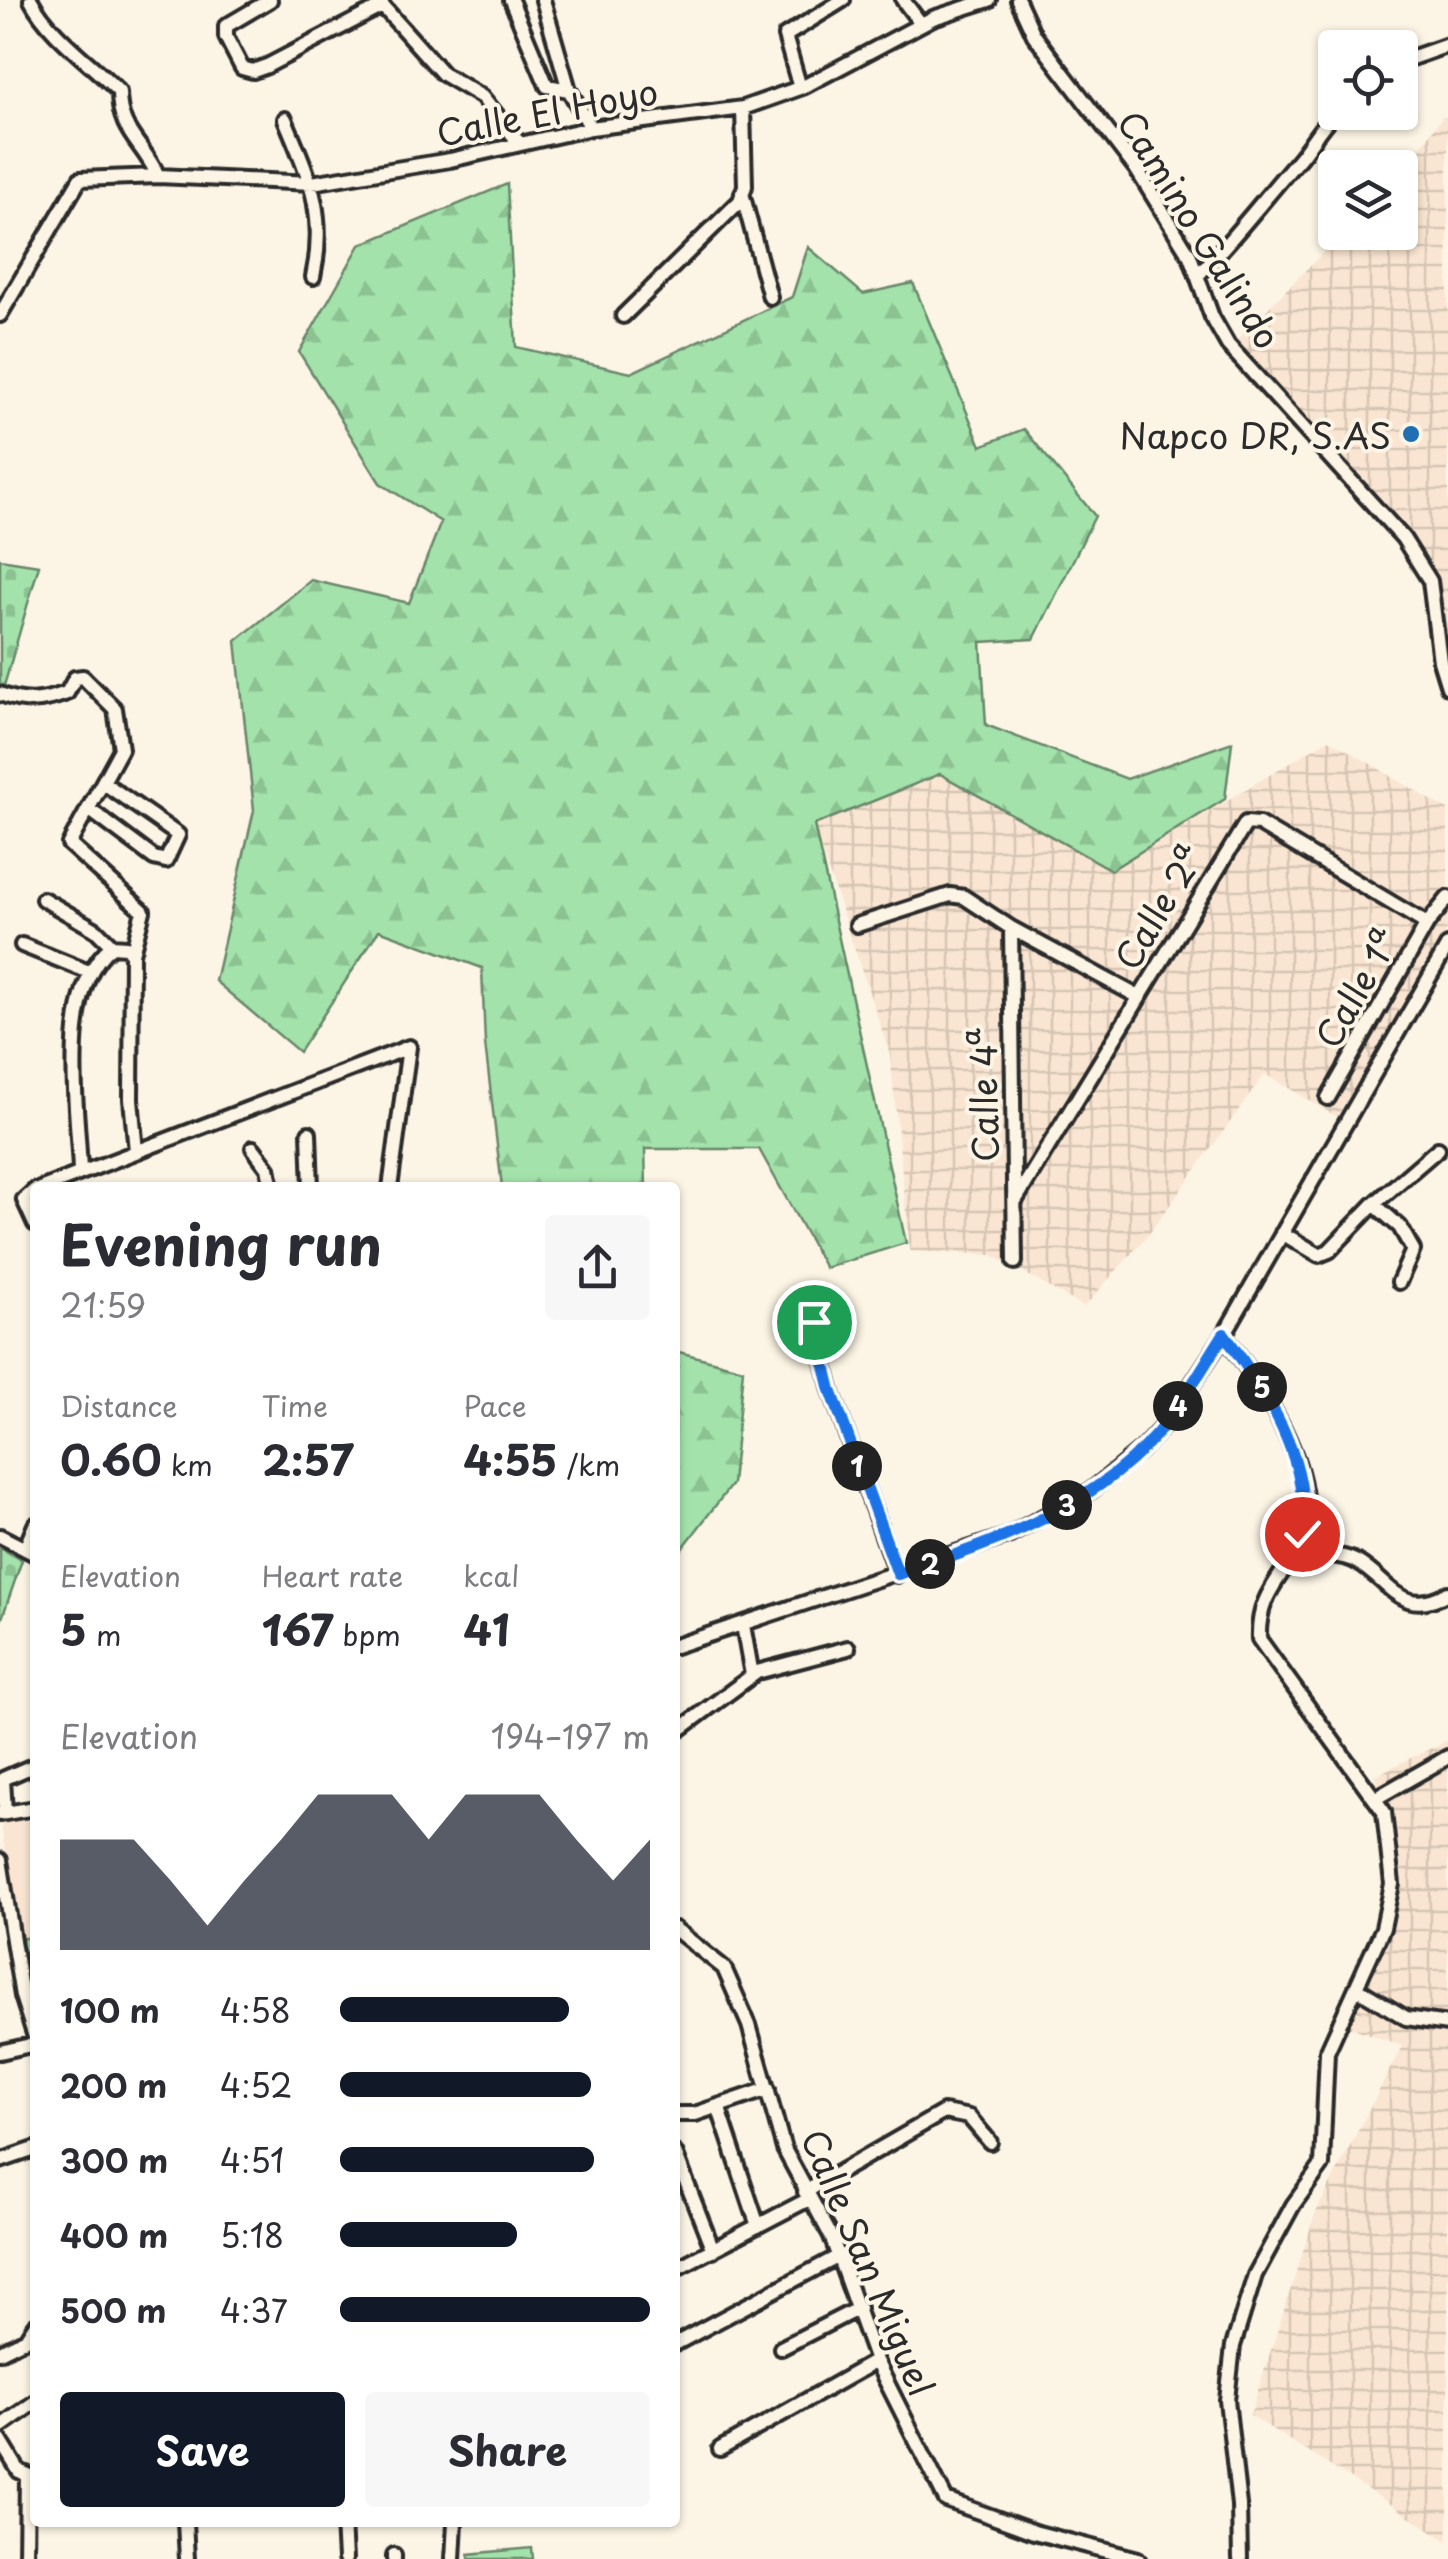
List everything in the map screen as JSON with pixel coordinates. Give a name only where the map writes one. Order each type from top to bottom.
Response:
[{"type":"street","points":[[31,0],[52,33],[77,48],[118,92],[118,116],[148,152],[158,176]]},
{"type":"street","points":[[270,0],[226,26],[226,38],[242,68],[253,71],[266,66],[379,3],[442,74],[482,97],[520,144]]},
{"type":"street","points":[[510,0],[547,86],[569,90]]},
{"type":"street","points":[[542,0],[569,90],[591,128]]},
{"type":"street","points":[[800,88],[785,36],[843,0]]},
{"type":"street","points":[[903,0],[921,24]]},
{"type":"street","name":"Calle El Hoyo","points":[[0,315],[72,186],[80,179],[158,176],[312,183],[591,128],[743,108],[800,88],[921,24],[989,0]]},
{"type":"street","name":"Camino Galindo","points":[[1018,0],[1034,35],[1137,170],[1198,274],[1212,318],[1228,345],[1362,490],[1422,566],[1430,581],[1440,661],[1448,687]]},
{"type":"street","points":[[1418,56],[1448,45]]},
{"type":"street","points":[[743,108],[742,193],[770,297]]},
{"type":"street","points":[[285,120],[312,183],[320,220],[313,277]]},
{"type":"street","points":[[1198,274],[1235,238],[1318,128]]},
{"type":"street","points":[[623,316],[726,218],[742,193]]},
{"type":"street","points":[[0,694],[22,702],[40,702],[67,693],[75,678],[83,678],[115,708],[121,749],[69,844],[143,910],[132,954],[131,1099],[136,1151]]},
{"type":"street","points":[[90,810],[154,858],[166,860],[178,835],[104,783]]},
{"type":"street","name":"Calle 2ª","points":[[1015,1201],[1246,823],[1258,824],[1427,924]]},
{"type":"street","name":"Calle 1ª","points":[[1328,1098],[1427,924],[1443,903],[1448,881]]},
{"type":"street","points":[[857,925],[950,895],[964,897],[1011,928],[1139,997]]},
{"type":"street","points":[[44,900],[96,930],[112,946],[126,947],[132,954]]},
{"type":"street","name":"Calle 4ª","points":[[1011,928],[1015,1262]]},
{"type":"street","points":[[22,945],[88,972]]},
{"type":"street","points":[[680,1644],[1010,1536],[1092,1490],[1141,1450],[1168,1420],[1224,1334],[1448,945]]},
{"type":"street","points":[[80,1171],[74,1040],[88,972],[112,946]]},
{"type":"street","points":[[54,1182],[409,1048],[391,1182]]},
{"type":"street","points":[[309,1133],[310,1182]]},
{"type":"street","points":[[253,1148],[268,1168],[271,1182]]},
{"type":"street","points":[[1282,1234],[1319,1255],[1329,1251],[1374,1204],[1438,1149]]},
{"type":"street","points":[[1374,1204],[1400,1228],[1413,1250],[1399,1282]]},
{"type":"street","points":[[814,1322],[831,1390],[898,1574]]},
{"type":"street","points":[[1224,1334],[1273,1402],[1305,1508],[1296,1545],[1263,1597],[1260,1638],[1384,1812],[1392,1884],[1383,1928],[1328,2052],[1322,2165],[1293,2205],[1255,2275],[1233,2346],[1226,2400],[1239,2504],[1240,2559]]},
{"type":"street","points":[[0,1536],[30,1551]]},
{"type":"street","points":[[1296,1545],[1318,1556],[1356,1561],[1401,1599],[1431,1599],[1448,1593]]},
{"type":"street","points":[[742,1625],[752,1676]]},
{"type":"street","points":[[680,1730],[752,1676],[848,1648]]},
{"type":"street","points":[[1376,1798],[1448,1757]]},
{"type":"street","points":[[30,1768],[4,1779],[2,1814],[30,1809]]},
{"type":"street","points":[[0,1860],[30,2023]]},
{"type":"street","name":"Calle San Miguel","points":[[680,1933],[724,1968],[749,2025],[784,2149],[839,2256],[876,2361],[946,2500],[1034,2532],[1138,2559]]},
{"type":"street","points":[[1358,1989],[1406,2018],[1448,2024]]},
{"type":"street","points":[[0,2052],[30,2042]]},
{"type":"street","points":[[680,2113],[768,2090]]},
{"type":"street","points":[[718,2106],[758,2226]]},
{"type":"street","points":[[680,2266],[758,2226],[944,2112],[969,2117],[990,2142]]},
{"type":"street","points":[[0,2161],[30,2151]]},
{"type":"street","points":[[680,2165],[713,2250]]},
{"type":"street","points":[[680,2341],[839,2256]]},
{"type":"street","points":[[781,2348],[859,2308]]},
{"type":"street","points":[[0,2352],[30,2335]]},
{"type":"street","points":[[720,2450],[876,2361]]},
{"type":"street","points":[[0,2427],[30,2406]]},
{"type":"street","points":[[0,2440],[30,2476]]},
{"type":"street","points":[[26,2559],[30,2493]]},
{"type":"street","points":[[185,2527],[187,2559]]},
{"type":"street","points":[[343,2527],[345,2559]]},
{"type":"street","points":[[453,2559],[455,2527]]},
{"type":"shaded area","points":[[1443,116],[1448,118],[1448,648],[1441,590],[1431,563],[1235,342],[1325,250],[1418,250],[1418,150]]},
{"type":"shaded area","points":[[1329,739],[1448,810],[1448,929],[1337,1117],[1265,1074],[1148,1235],[1084,1307],[992,1255],[910,1251],[890,1055],[813,825],[940,774],[1111,870]]},
{"type":"shaded area","points":[[1448,1740],[1448,2541],[1250,2415],[1315,2214],[1402,2046],[1345,2025],[1373,1973],[1398,1888],[1390,1812],[1374,1776]]},
{"type":"shaded area","points":[[30,1819],[30,2004],[26,1989],[1,1824]]},
{"type":"green space","points":[[507,184],[516,347],[631,373],[792,297],[808,247],[863,294],[913,283],[981,446],[1024,429],[1095,516],[1034,639],[981,642],[986,725],[1127,779],[1232,742],[1225,799],[1111,870],[940,774],[814,825],[906,1243],[825,1268],[759,1149],[645,1149],[646,1182],[501,1182],[485,1044],[482,968],[379,930],[299,1052],[215,981],[254,810],[236,641],[311,580],[409,603],[441,522],[380,483],[299,352],[360,245]]},
{"type":"green space","points":[[0,559],[39,565],[4,686],[0,685]]},
{"type":"green space","points":[[680,1352],[743,1369],[732,1484],[680,1552]]},
{"type":"green space","points":[[0,1548],[22,1560],[0,1624]]},
{"type":"green space","points":[[30,1937],[30,1983],[26,1984],[20,1939]]},
{"type":"green space","points":[[532,2548],[533,2559],[469,2559],[469,2554]]},
{"type":"place","name":"Napco DR, S.AS","points":[[1411,434]]},
{"type":"route","points":[[814,1322],[852,1455],[898,1574],[1010,1536],[1092,1490],[1141,1450],[1168,1420],[1224,1334],[1273,1402],[1301,1487],[1305,1508],[1302,1534]]}]
